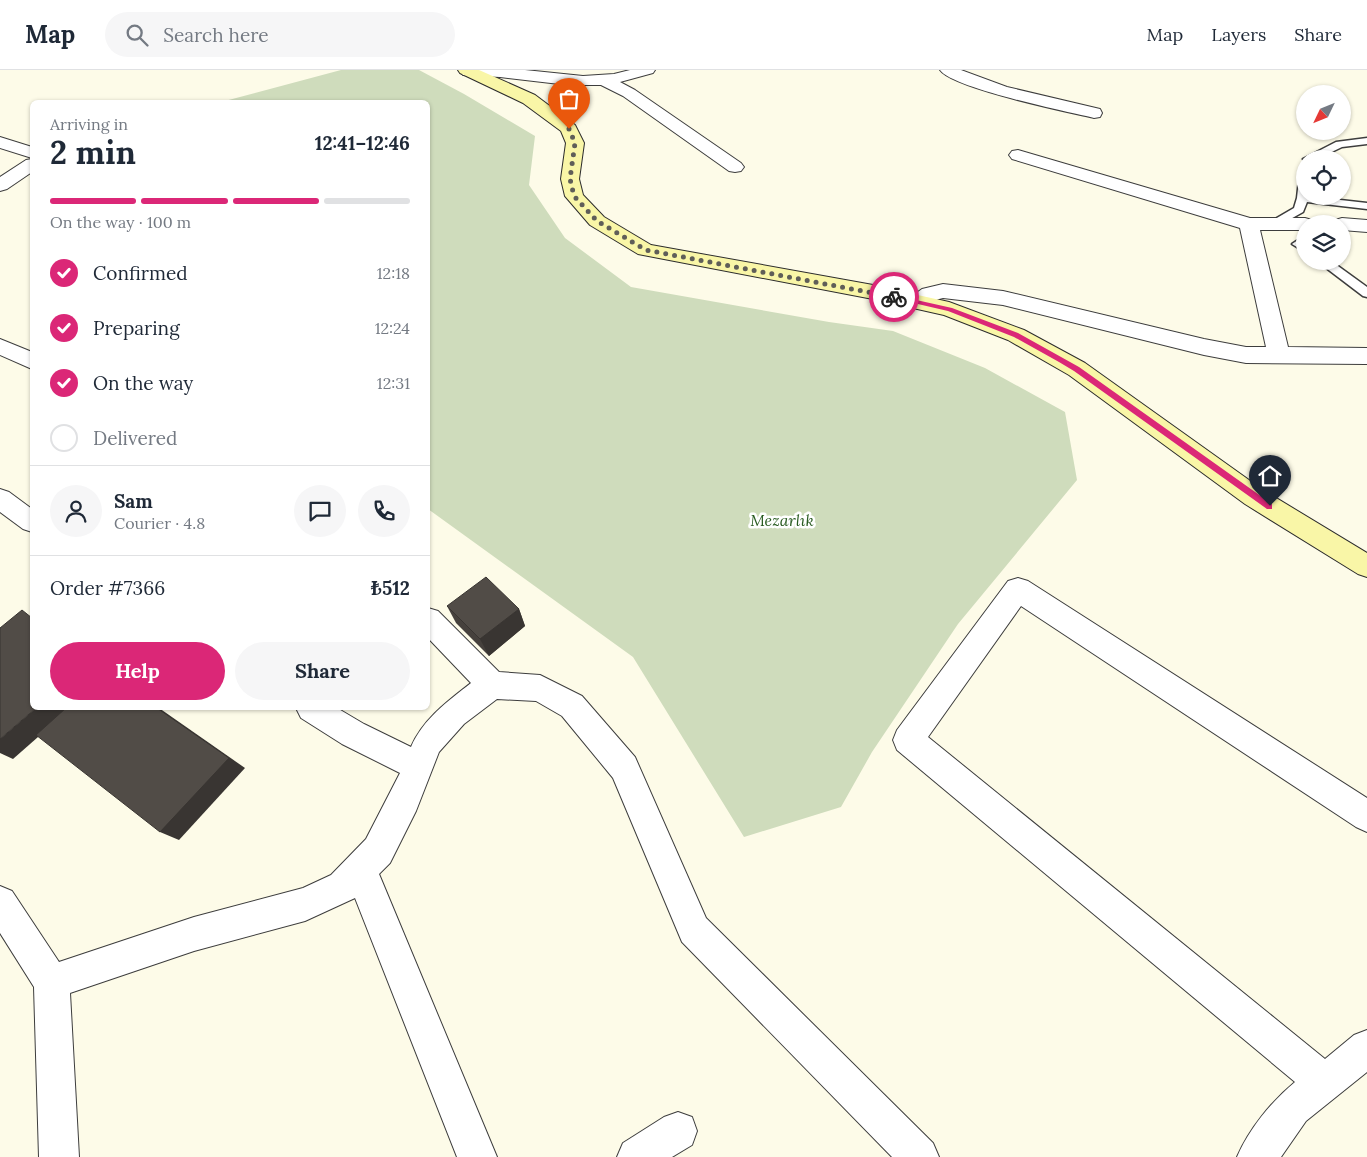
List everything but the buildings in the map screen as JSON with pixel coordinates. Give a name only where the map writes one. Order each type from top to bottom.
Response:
[{"type":"street","points":[[468,71],[491,70],[579,81],[606,81],[626,78],[647,70]]},
{"type":"street","points":[[948,70],[965,78],[1006,91],[1094,113]]},
{"type":"street","points":[[468,71],[529,99],[569,129],[575,143],[570,179],[574,196],[597,221],[646,250],[949,309],[1016,335],[1077,369],[1254,497],[1367,566]]},
{"type":"street","points":[[606,81],[629,93],[735,167]]},
{"type":"street","points":[[0,142],[30,152]]},
{"type":"street","points":[[1018,155],[1249,224],[1296,224]]},
{"type":"street","points":[[0,185],[30,165]]},
{"type":"street","points":[[1249,224],[1279,355]]},
{"type":"street","points":[[1351,225],[1367,226]]},
{"type":"street","points":[[918,302],[929,294],[944,291],[1003,298],[1204,347],[1246,355],[1367,356]]},
{"type":"street","points":[[0,346],[30,360]]},
{"type":"street","points":[[0,499],[30,521]]},
{"type":"street","points":[[1324,1082],[908,740],[1018,589],[1367,816]]},
{"type":"street","points":[[430,622],[492,685]]},
{"type":"street","points":[[52,982],[194,934],[305,904],[343,887],[378,851],[405,800],[428,743],[454,714],[492,685],[540,688],[572,706],[624,768],[694,930],[919,1157]]},
{"type":"street","points":[[314,710],[353,734],[418,766]]},
{"type":"street","points":[[360,869],[477,1157]]},
{"type":"street","points":[[0,903],[52,982],[60,1157]]},
{"type":"street","points":[[1258,1157],[1293,1108],[1367,1048]]},
{"type":"street","points":[[637,1157],[678,1131]]},
{"type":"lane","points":[[1327,150],[1340,144],[1367,141]]},
{"type":"lane","points":[[1351,204],[1367,206]]},
{"type":"lane","points":[[1274,224],[1298,210],[1300,205]]},
{"type":"lane","points":[[1335,270],[1367,293]]},
{"type":"green space","name":"Mezarlık","points":[[341,70],[419,70],[535,136],[529,185],[565,238],[631,287],[829,322],[893,331],[985,368],[1065,412],[1077,480],[958,624],[872,752],[841,807],[744,837],[633,657],[430,510],[430,100],[228,100]]},
{"type":"way so far","points":[[569,129],[575,143],[570,179],[574,196],[597,221],[646,250],[894,297]]},
{"type":"route","points":[[894,297],[949,309],[1016,335],[1062,360],[1254,497],[1270,506]]}]
